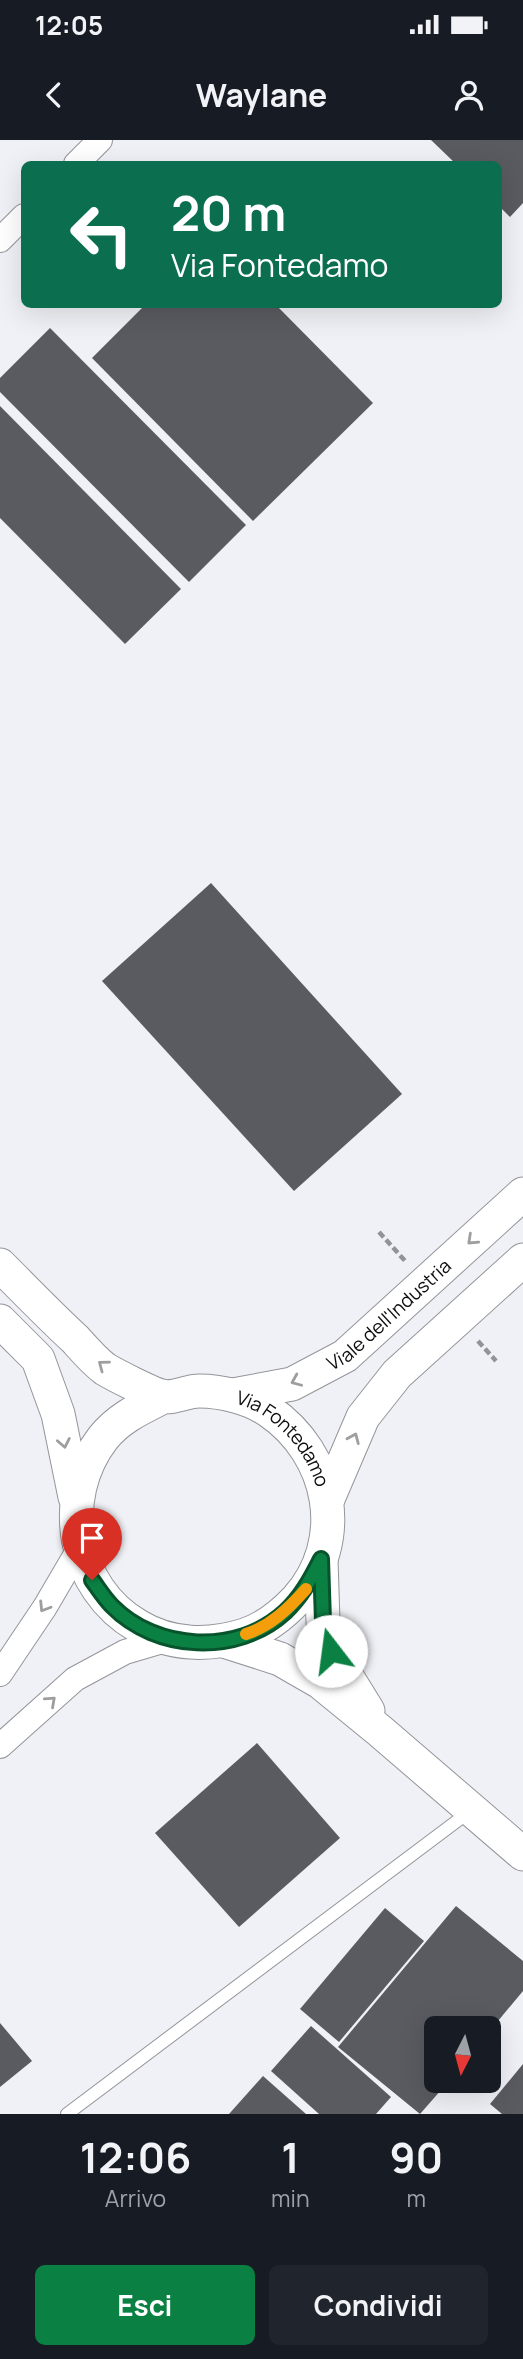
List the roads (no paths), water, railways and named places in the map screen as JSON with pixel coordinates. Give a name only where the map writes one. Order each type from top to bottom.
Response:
[{"type":"main road","name":"Viale dell'Industria","points":[[233,1395],[292,1384],[345,1356],[523,1194]]},
{"type":"main road","points":[[327,1501],[363,1417],[397,1374],[523,1260]]},
{"type":"main road","points":[[0,1265],[104,1368],[163,1397]]},
{"type":"main road","name":"Via Fontedamo","points":[[0,1321],[38,1359],[58,1414],[76,1504],[79,1549],[92,1580],[112,1606],[138,1626],[169,1639],[196,1643],[224,1642],[256,1631],[284,1613],[306,1589],[321,1559],[328,1530],[327,1501],[317,1465],[296,1433],[267,1410],[233,1395],[198,1391],[163,1397],[131,1413],[103,1437],[85,1469],[76,1504]]},
{"type":"main road","name":"Via Fontedamo","points":[[321,1559],[323,1622],[331,1651],[380,1731]]},
{"type":"main road","name":"Via Fontedamo","points":[[224,1642],[280,1658],[320,1682],[472,1810],[517,1844]]},
{"type":"street","points":[[79,161],[100,140]]},
{"type":"street","points":[[0,240],[21,219]]},
{"type":"street","points":[[0,1674],[45,1607],[79,1549]]},
{"type":"street","points":[[0,1746],[75,1679],[125,1653],[169,1639]]},
{"type":"lane","points":[[67,2114],[472,1810]]}]
